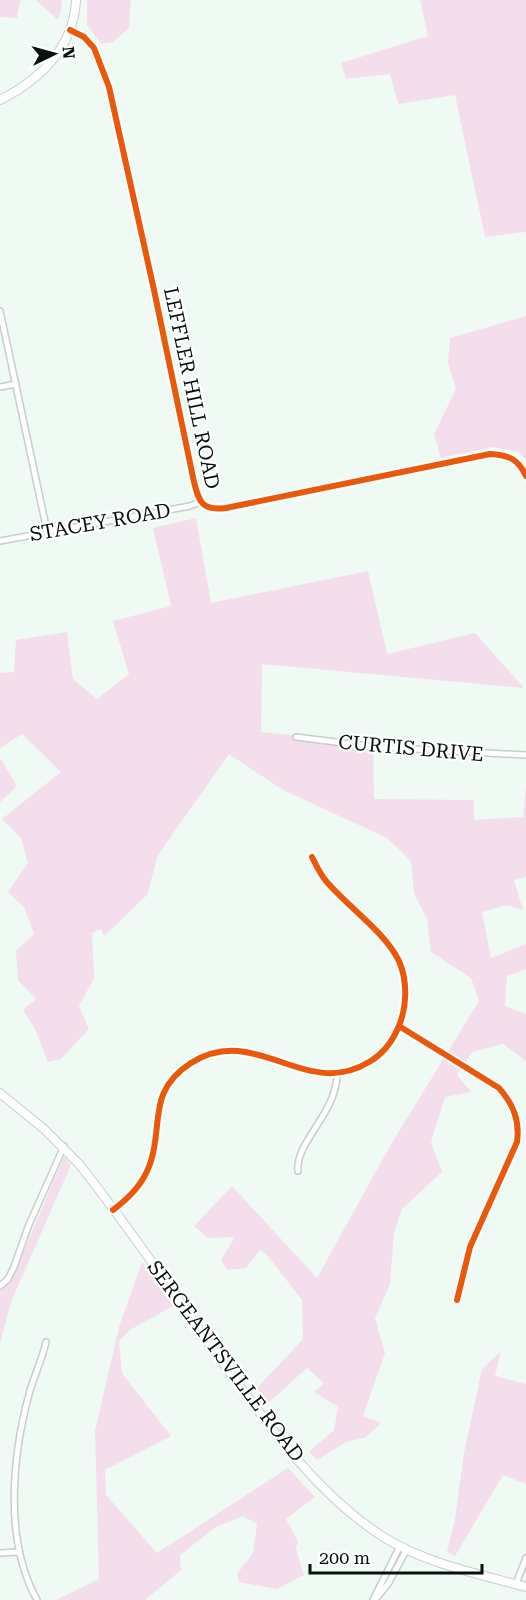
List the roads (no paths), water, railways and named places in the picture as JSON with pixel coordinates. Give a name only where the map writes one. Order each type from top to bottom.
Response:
[{"type":"main road","points":[[0,100],[25,85],[47,67],[62,49],[70,30],[76,0]]},
{"type":"main road","name":"SERGEANTSVILLE ROAD","points":[[0,1093],[64,1146],[113,1209],[280,1439],[347,1509],[372,1529],[404,1548],[451,1567],[526,1587]]},
{"type":"street","name":"LEFFLER HILL ROAD","points":[[70,30],[84,37],[94,48],[109,87],[200,502],[210,508],[226,508],[490,454],[500,454],[516,460],[526,476]]},
{"type":"street","points":[[0,311],[47,531]]},
{"type":"street","points":[[0,387],[16,384]]},
{"type":"street","name":"STACEY ROAD","points":[[0,541],[200,502]]},
{"type":"street","name":"CURTIS DRIVE","points":[[296,737],[376,747],[526,755]]},
{"type":"street","points":[[113,1209],[130,1196],[143,1180],[151,1162],[159,1104],[174,1078],[190,1064],[217,1052],[240,1050],[258,1053],[305,1071],[337,1074],[363,1066],[389,1046],[399,1026],[406,998],[405,980],[399,963],[390,946],[324,879],[312,857]]},
{"type":"street","points":[[399,1026],[499,1088],[507,1096],[516,1114],[517,1142],[470,1247],[457,1300]]},
{"type":"street","points":[[298,1172],[298,1158],[334,1098],[337,1074]]},
{"type":"street","points":[[0,1286],[10,1274],[64,1146]]},
{"type":"street","points":[[37,1600],[18,1552],[15,1494],[18,1444],[30,1392],[46,1342]]},
{"type":"street","points":[[374,1600],[404,1548]]},
{"type":"street","points":[[0,1553],[18,1552]]},
{"type":"street","points":[[516,1584],[526,1558]]}]
